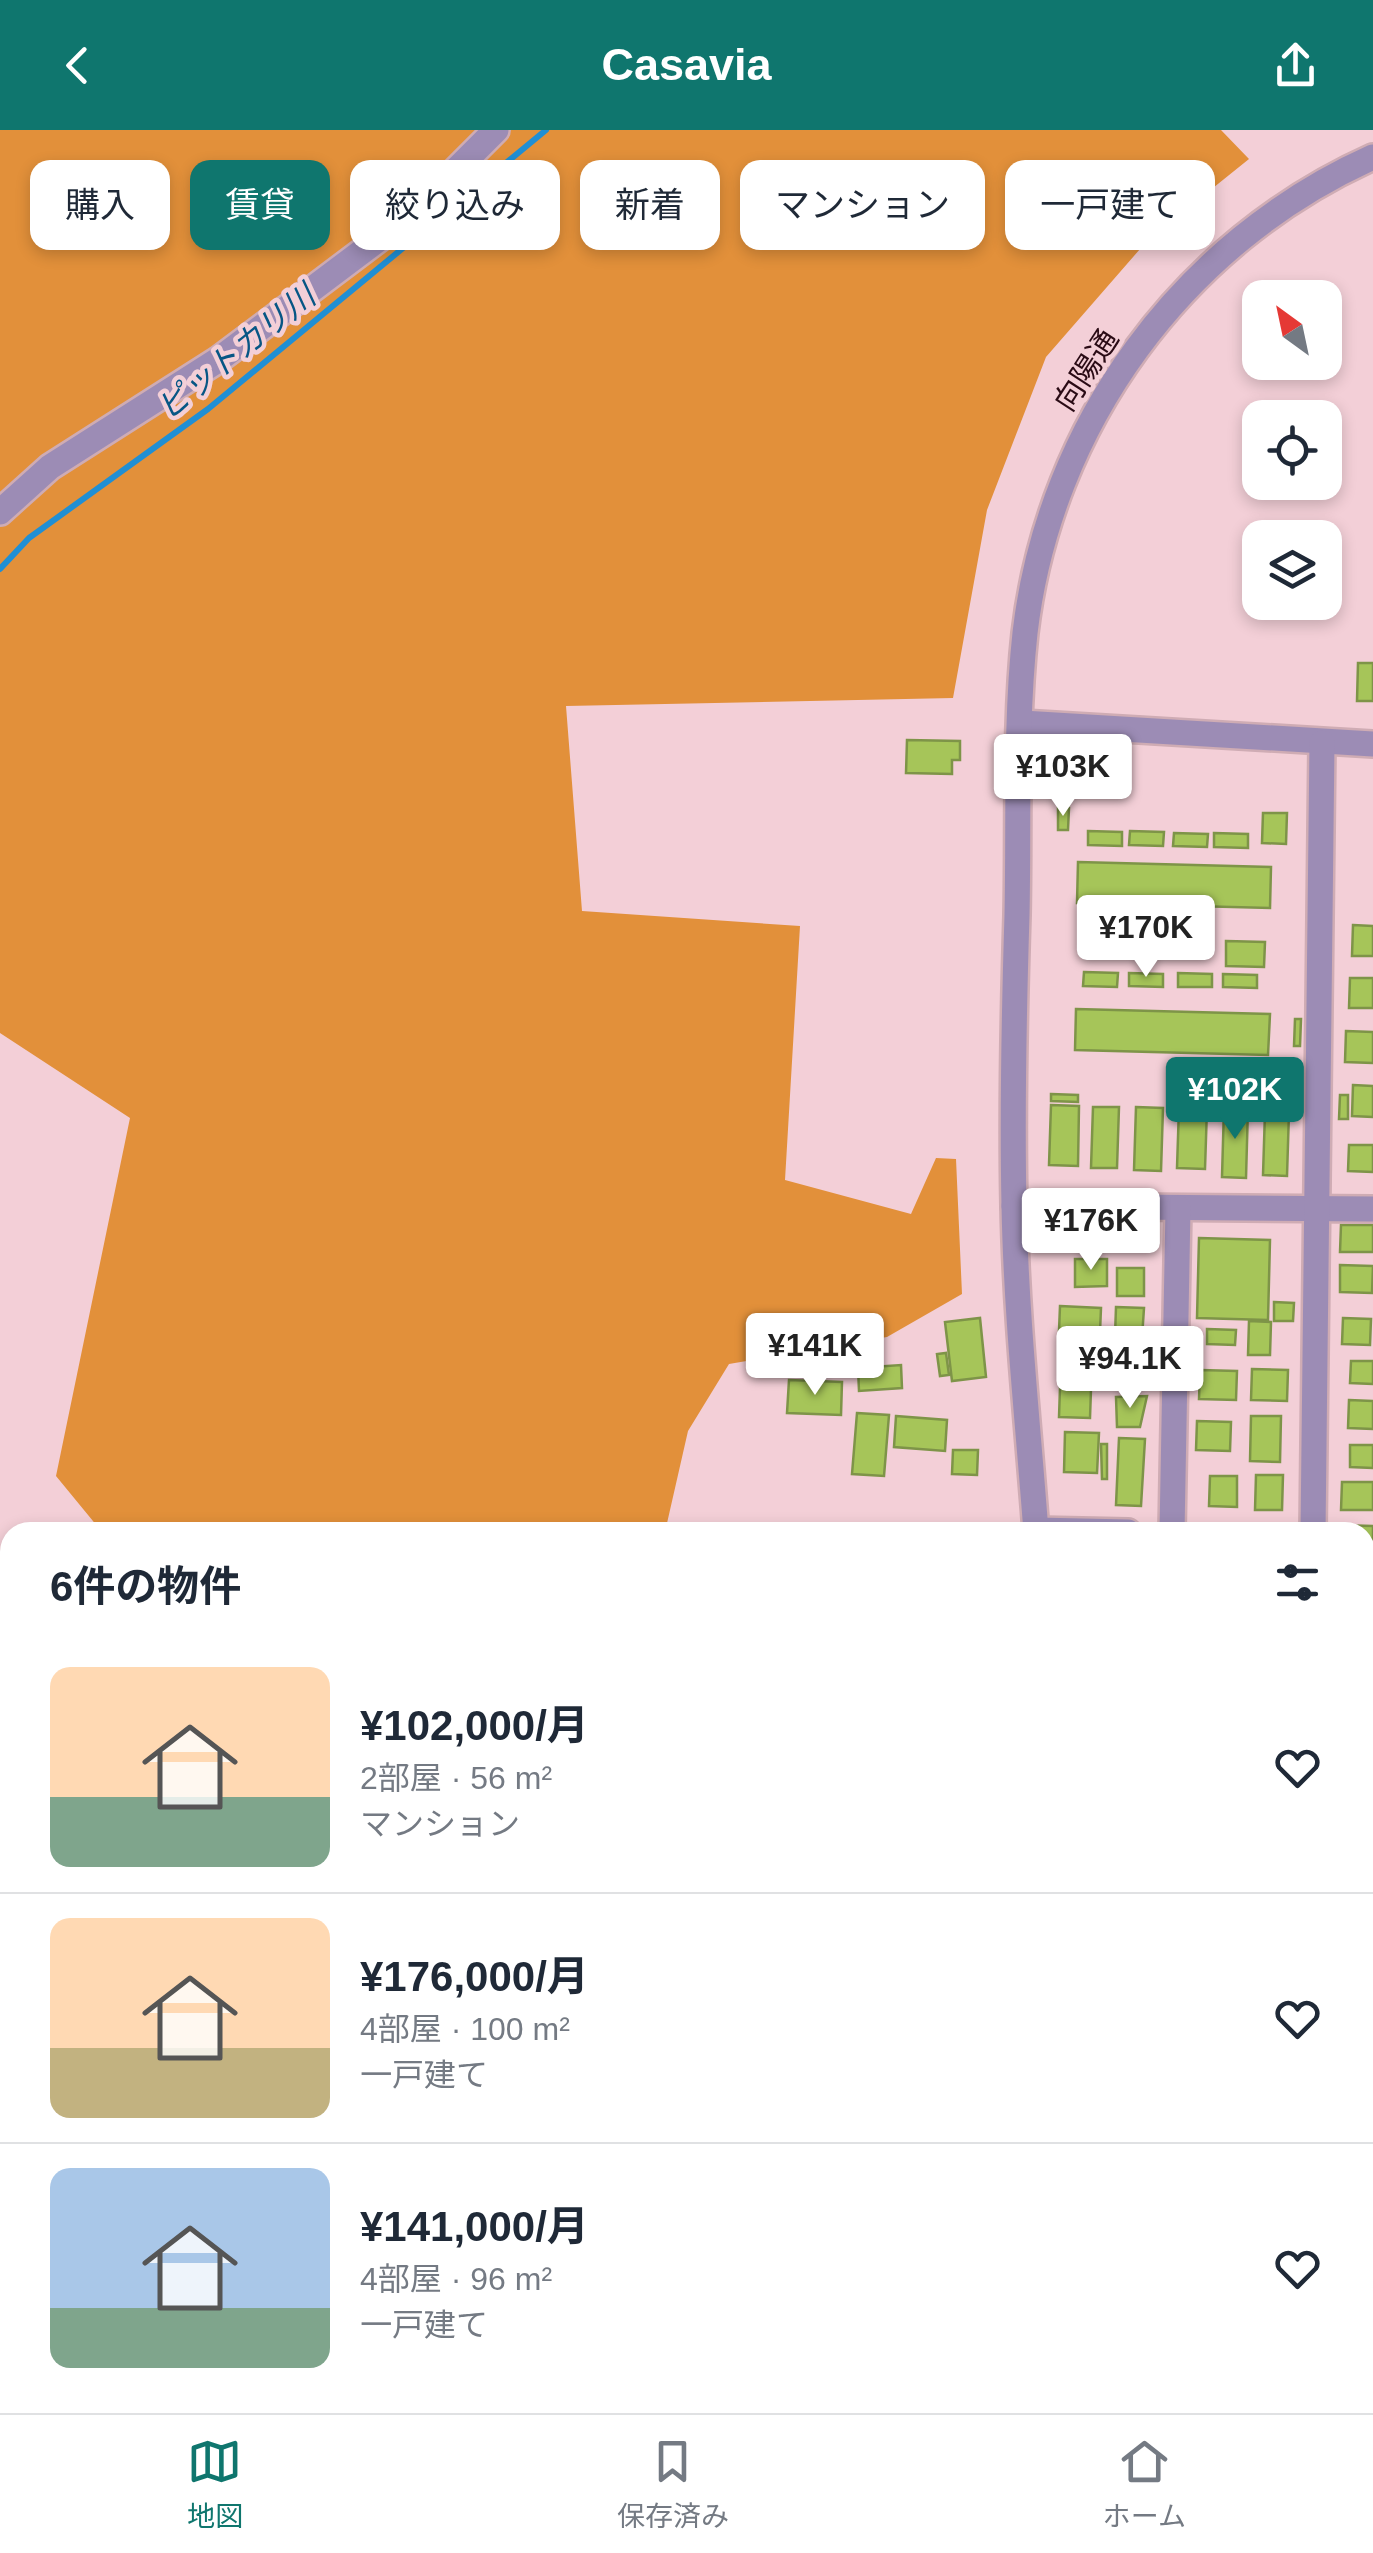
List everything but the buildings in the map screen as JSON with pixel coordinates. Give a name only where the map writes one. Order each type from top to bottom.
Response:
[{"type":"street","points":[[0,512],[50,467],[218,360],[412,214],[496,130]]},
{"type":"street","name":"向陽通","points":[[1035,1522],[1014,1206],[1025,634],[1036,570],[1083,433],[1123,366],[1188,283],[1230,245],[1322,180],[1373,156]]},
{"type":"street","points":[[1022,723],[1373,744]]},
{"type":"street","points":[[1314,1522],[1322,742]]},
{"type":"street","points":[[1014,1206],[1373,1210]]},
{"type":"street","points":[[1172,1522],[1178,1208]]},
{"type":"shaded area","points":[[0,130],[1221,130],[1249,159],[1215,186],[1215,160],[1005,160],[1005,250],[1139,250],[1046,357],[987,510],[953,698],[566,706],[582,911],[800,926],[785,1180],[911,1214],[936,1158],[956,1159],[962,1294],[887,1337],[729,1364],[688,1431],[667,1522],[94,1522],[56,1476],[130,1118],[0,1033]]},
{"type":"waterway","name":"ピットカリ川","points":[[0,569],[29,538],[208,409],[546,130]]}]
